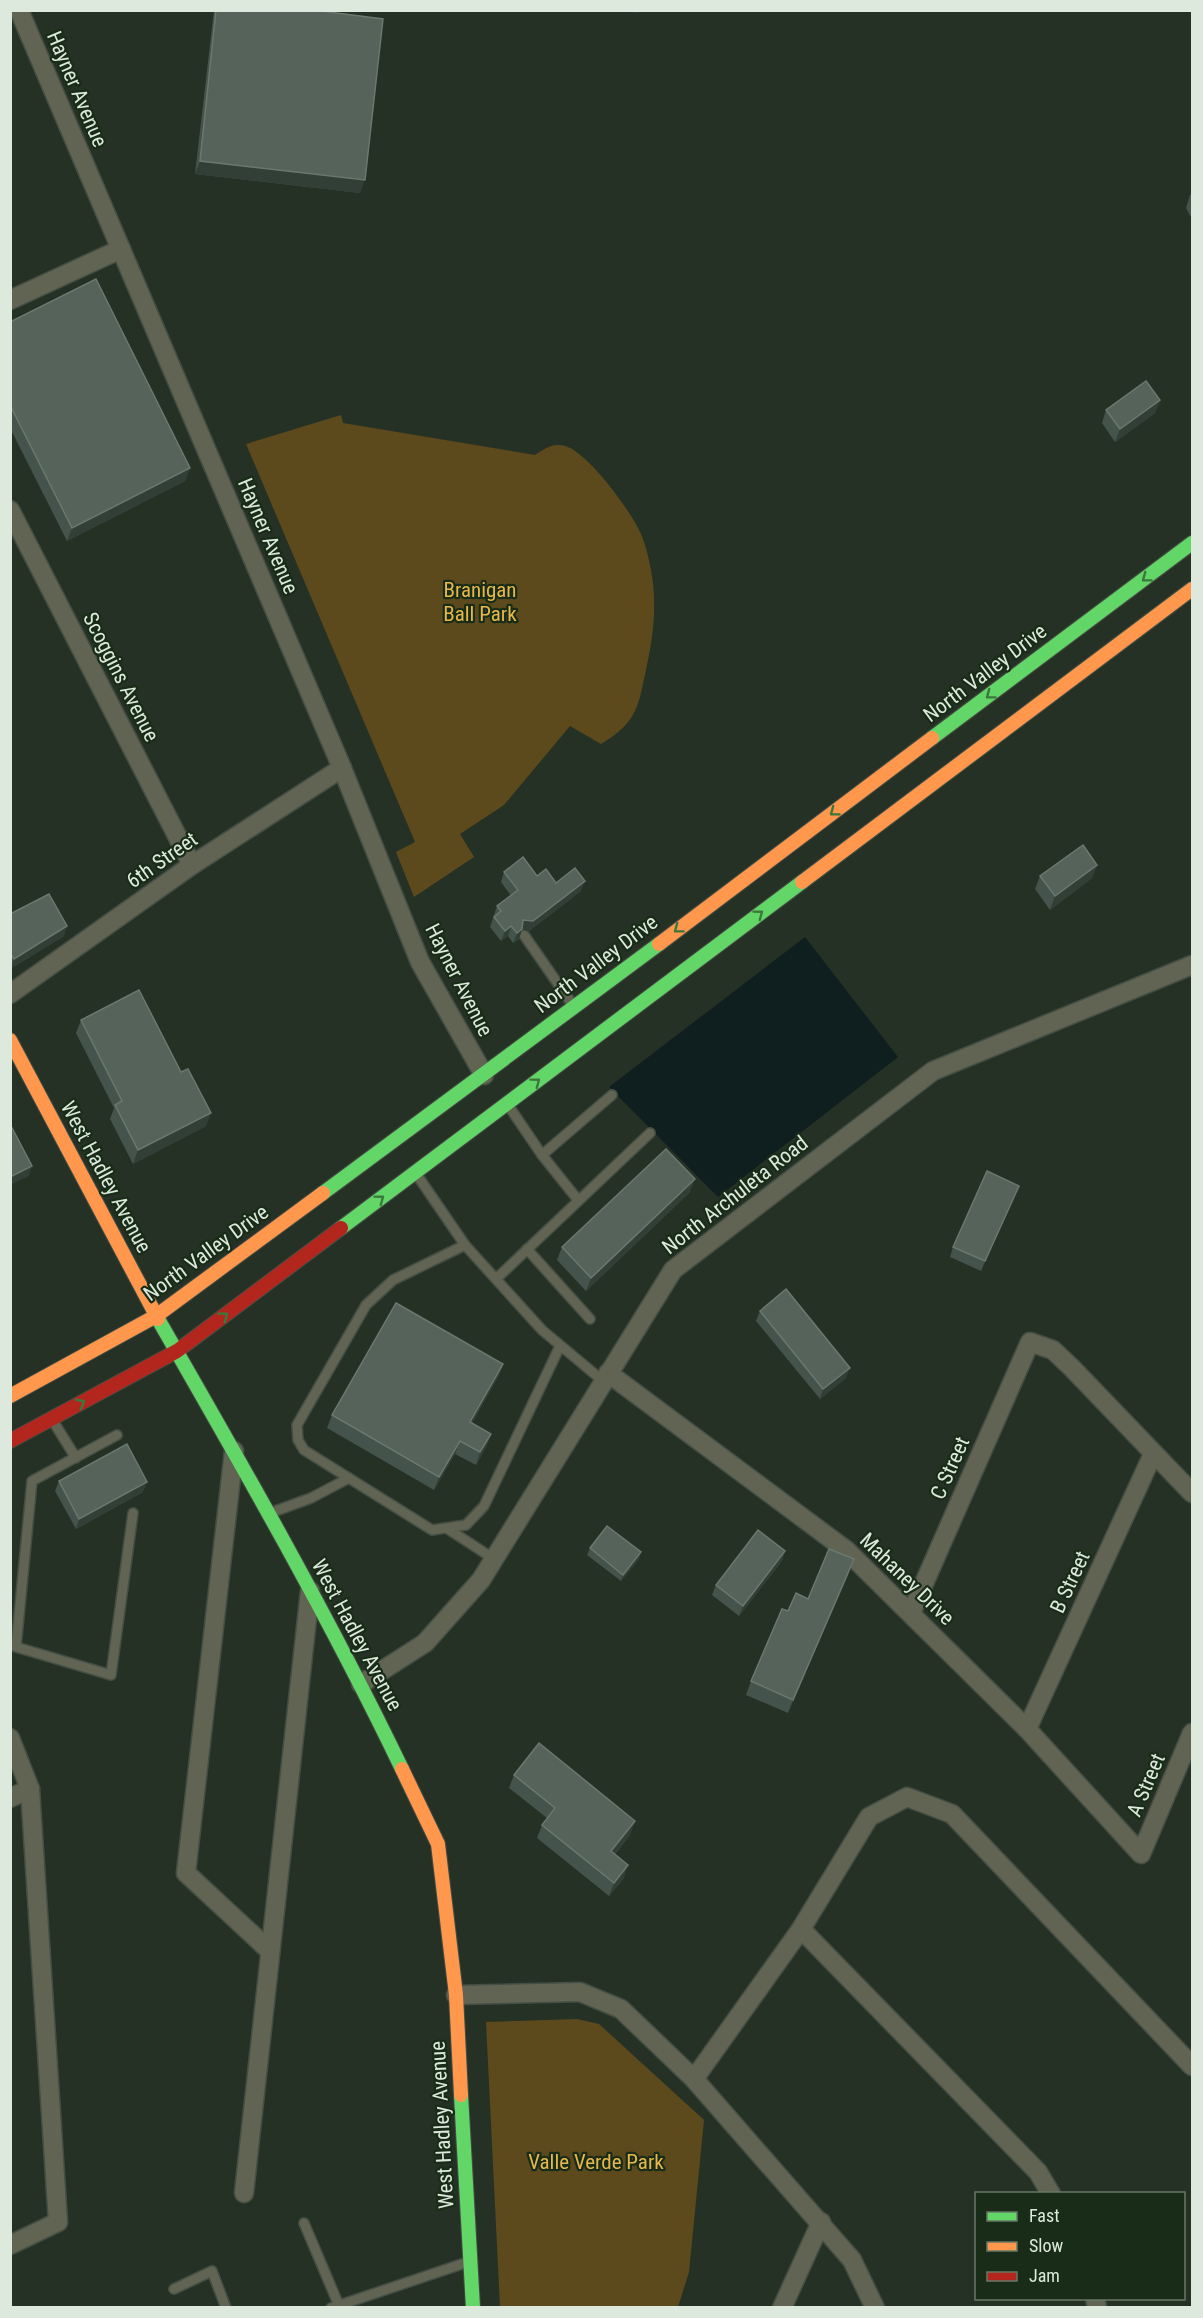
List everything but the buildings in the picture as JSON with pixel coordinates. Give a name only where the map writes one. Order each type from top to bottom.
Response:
[{"type":"main road","name":"North Valley Drive","points":[[10,1396],[156,1316],[484,1075],[1192,543]]},
{"type":"main road","points":[[10,1440],[177,1352],[1192,589]]},
{"type":"main road","name":"West Hadley Avenue","points":[[10,1040],[18,1070],[234,1451],[361,1684],[438,1844],[456,1995],[473,2307]]},
{"type":"street","name":"Hayner Avenue","points":[[19,10],[342,768],[420,962],[484,1075]]},
{"type":"street","points":[[10,300],[121,249]]},
{"type":"street","name":"Scoggins Avenue","points":[[10,510],[192,865]]},
{"type":"street","name":"6th Street","points":[[10,994],[192,865],[342,768]]},
{"type":"street","name":"North Archuleta Road","points":[[361,1684],[425,1643],[481,1580],[673,1270],[933,1071],[1192,965]]},
{"type":"street","name":"C Street","points":[[911,1613],[1030,1342],[1053,1350],[1153,1454]]},
{"type":"street","name":"Mahaney Drive","points":[[606,1377],[846,1550],[1027,1729],[1141,1854]]},
{"type":"street","points":[[234,1451],[186,1873],[270,1951]]},
{"type":"street","points":[[1153,1454],[1192,1493]]},
{"type":"street","name":"B Street","points":[[1027,1729],[1153,1454]]},
{"type":"street","points":[[244,2193],[310,1591]]},
{"type":"street","name":"A Street","points":[[1141,1854],[1192,1733]]},
{"type":"street","points":[[10,1738],[30,1789],[58,2222],[10,2246]]},
{"type":"street","points":[[10,1798],[30,1789]]},
{"type":"street","points":[[694,2079],[801,1929],[869,1816],[908,1797],[952,1814],[1192,2066]]},
{"type":"street","points":[[801,1929],[1038,2172],[1050,2192]]},
{"type":"street","points":[[456,1995],[580,1992],[621,2009],[694,2079],[821,2222],[852,2260],[875,2307]]},
{"type":"street","points":[[782,2307],[821,2222]]},
{"type":"lane","points":[[524,935],[574,1007]]},
{"type":"lane","points":[[542,1155],[612,1095]]},
{"type":"lane","points":[[507,1103],[542,1155],[579,1200]]},
{"type":"lane","points":[[496,1279],[650,1133]]},
{"type":"lane","points":[[415,1173],[465,1245],[542,1330],[560,1346],[606,1377]]},
{"type":"lane","points":[[465,1245],[393,1280],[366,1305],[297,1425],[298,1440],[304,1450],[432,1530],[466,1525],[484,1506],[560,1346]]},
{"type":"lane","points":[[527,1249],[590,1319]]},
{"type":"lane","points":[[52,1419],[76,1458]]},
{"type":"lane","points":[[117,1435],[32,1481],[16,1647],[111,1675],[133,1514]]},
{"type":"lane","points":[[268,1514],[311,1498],[349,1478]]},
{"type":"lane","points":[[448,1529],[494,1559]]},
{"type":"lane","points":[[304,2223],[337,2306],[471,2261]]},
{"type":"lane","points":[[174,2289],[212,2271],[226,2307]]},
{"type":"green space","name":"Branigan Ball Park","points":[[341,415],[343,423],[535,455],[553,445],[570,448],[594,468],[628,511],[643,540],[652,577],[654,614],[651,644],[639,702],[630,720],[614,736],[601,744],[570,726],[504,805],[460,834],[474,857],[414,897],[396,852],[415,842],[246,444]]},
{"type":"green space","name":"Valle Verde Park","points":[[577,2019],[599,2024],[704,2120],[689,2272],[678,2307],[500,2307],[486,2022]]},
{"type":"shaded area","points":[[805,937],[898,1057],[718,1197],[609,1087]]},
{"type":"traffic: fast","points":[[932,738],[1192,543]]},
{"type":"traffic: fast","points":[[341,1228],[802,882]]},
{"type":"traffic: fast","points":[[323,1193],[659,944]]},
{"type":"traffic: fast","points":[[158,1319],[315,1598],[402,1769]]},
{"type":"traffic: fast","points":[[461,2095],[473,2308]]},
{"type":"traffic: slow","points":[[802,882],[1192,589]]},
{"type":"traffic: slow","points":[[659,944],[932,738]]},
{"type":"traffic: slow","points":[[10,1040],[158,1319]]},
{"type":"traffic: slow","points":[[10,1396],[156,1316],[323,1193]]},
{"type":"traffic: slow","points":[[402,1769],[438,1844],[456,1995],[461,2095]]},
{"type":"traffic: jam","points":[[10,1441],[177,1351],[341,1228]]}]
